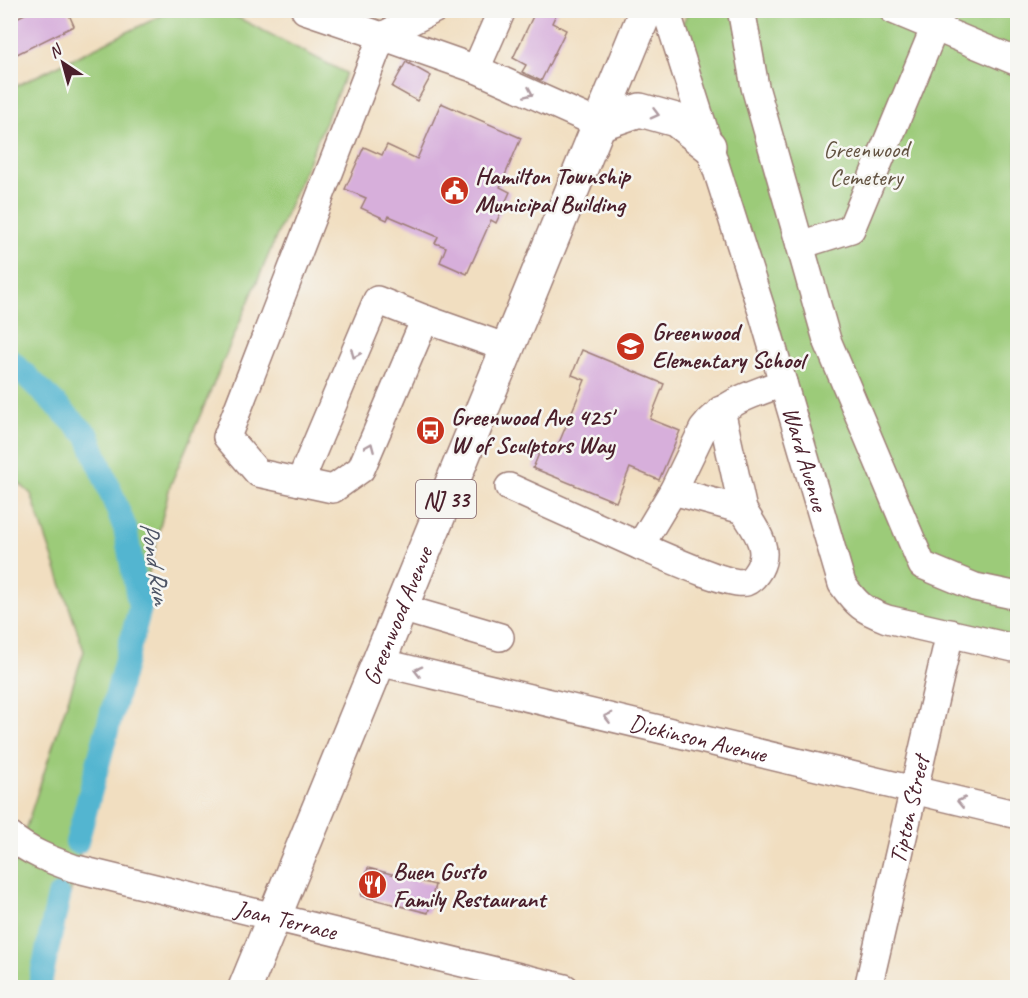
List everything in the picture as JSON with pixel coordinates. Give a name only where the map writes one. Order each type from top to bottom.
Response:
[{"type":"main road","name":"Greenwood Avenue","points":[[245,987],[646,10]]},
{"type":"main road","points":[[599,124],[640,110],[676,120],[709,146]]},
{"type":"street","points":[[304,10],[476,69],[599,124]]},
{"type":"street","points":[[425,319],[362,469],[333,489],[258,473],[228,437],[382,36],[433,10]]},
{"type":"street","points":[[476,69],[502,10]]},
{"type":"street","name":"Ward Avenue","points":[[666,10],[764,318],[843,584],[853,599],[868,612],[887,619],[1017,649]]},
{"type":"street","points":[[743,10],[755,87],[827,340],[922,565],[975,587],[1017,596]]},
{"type":"street","points":[[893,10],[939,20],[1017,62]]},
{"type":"street","points":[[800,245],[851,229],[939,20]]},
{"type":"street","points":[[300,482],[377,300],[507,348]]},
{"type":"street","points":[[640,546],[673,491],[709,420],[721,410],[747,396],[783,383]]},
{"type":"street","points":[[509,488],[640,546],[723,579],[746,582],[754,577],[760,567],[764,552],[762,541],[743,510],[721,410]]},
{"type":"street","points":[[673,491],[743,510]]},
{"type":"street","points":[[401,608],[500,637]]},
{"type":"street","name":"Tipton Street","points":[[868,987],[950,633]]},
{"type":"street","name":"Dickinson Avenue","points":[[379,662],[1017,815]]},
{"type":"street","name":"Joan Terrace","points":[[10,836],[45,858],[73,868],[566,987]]},
{"type":"green space","points":[[173,10],[225,11],[346,73],[170,486],[47,988],[11,987],[11,873],[84,651],[31,494],[11,476],[10,82],[14,87]]},
{"type":"green space","name":"Greenwood Cemetery","points":[[688,11],[1017,11],[1017,644],[840,600],[672,49]]},
{"type":"building","points":[[33,10],[67,10],[74,26],[17,54],[10,41],[10,21]]},
{"type":"building","points":[[536,10],[558,10],[552,23],[566,30],[541,81],[522,72],[526,65],[513,58]]},
{"type":"building","points":[[406,62],[431,76],[417,101],[392,87]]},
{"type":"building","name":"Hamilton Township Municipal Building","points":[[441,103],[521,138],[500,187],[510,192],[496,223],[491,220],[467,274],[440,262],[446,247],[435,243],[438,237],[389,216],[387,220],[361,208],[366,198],[345,189],[364,147],[382,155],[387,145],[417,159]]},
{"type":"building","points":[[582,350],[664,384],[650,419],[680,431],[659,480],[630,468],[616,502],[533,468],[543,444],[556,450],[585,380],[572,375]]},
{"type":"building","points":[[368,868],[435,885],[428,913],[361,896]]},
{"type":"waterway","name":"Pond Run","points":[[10,360],[88,436],[125,528],[140,608],[77,842]]},
{"type":"waterway","points":[[39,988],[59,896]]},
{"type":"place","name":"Hamilton Township Municipal Building","points":[[454,190]]},
{"type":"place","name":"Greenwood Elementary School","points":[[631,346]]},
{"type":"place","name":"Greenwood Ave 425' W of Sculptors Way","points":[[430,431]]},
{"type":"place","name":"Buen Gusto Family Restaurant","points":[[372,885]]}]
